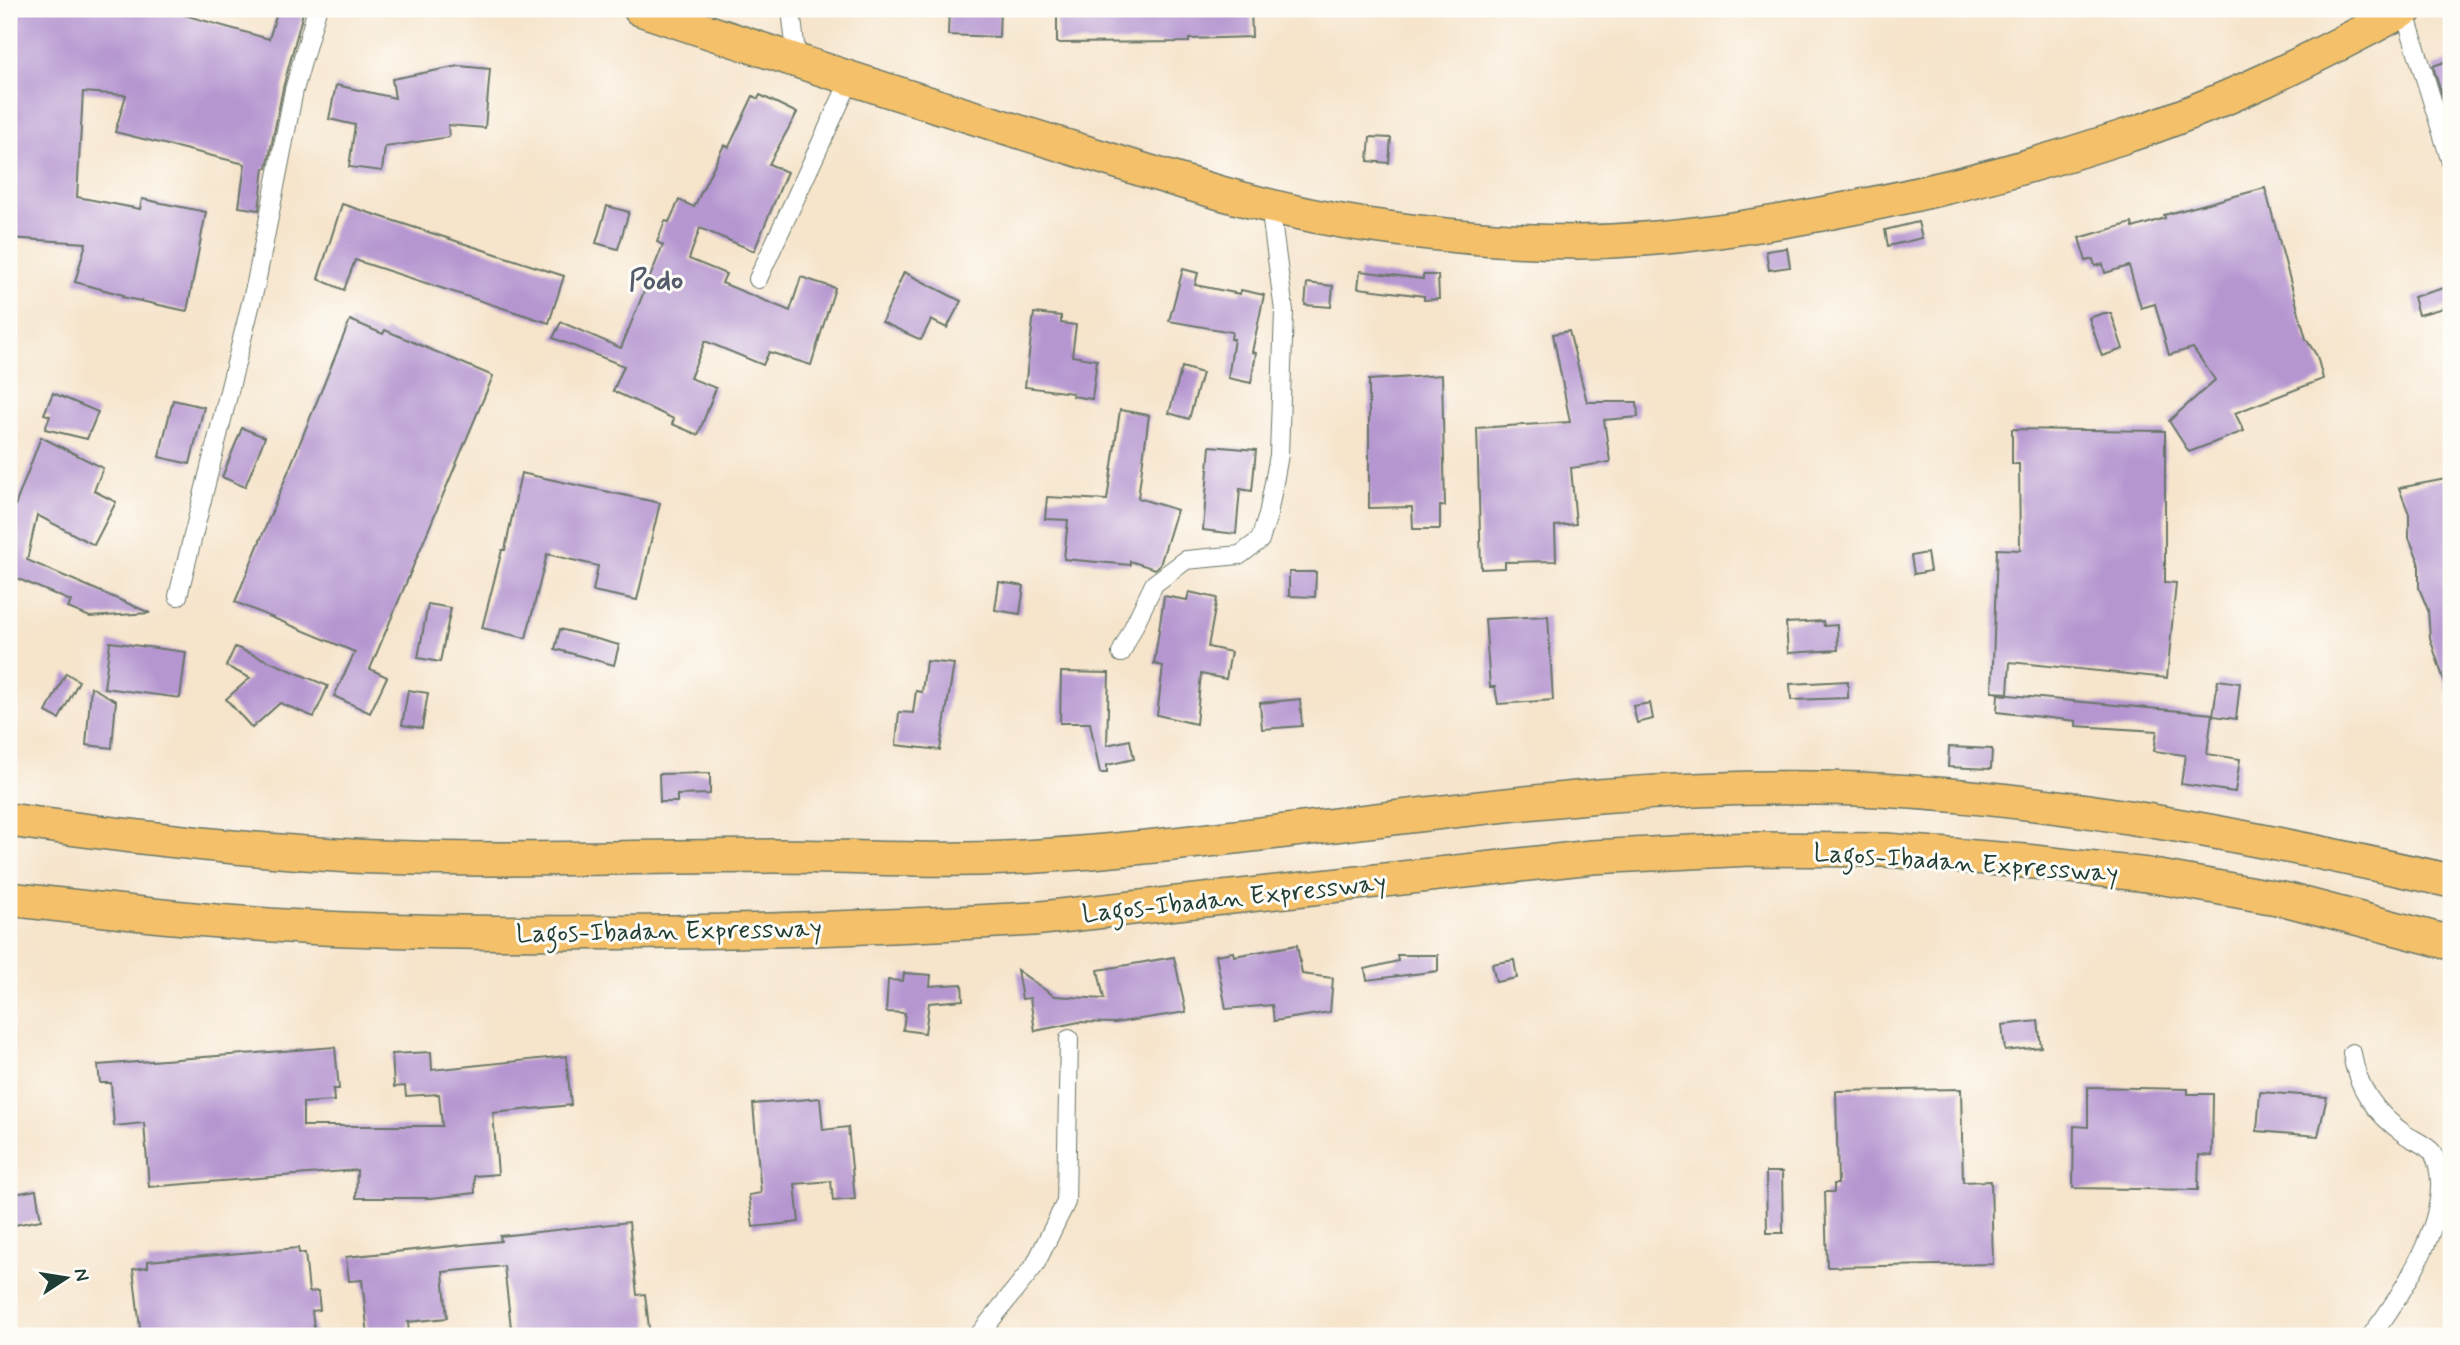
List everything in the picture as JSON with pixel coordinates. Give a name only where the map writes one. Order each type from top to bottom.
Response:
[{"type":"highway","points":[[640,9],[797,63],[1199,189],[1362,224],[1447,235],[1576,242],[1649,238],[1804,218],[1949,188],[2123,138],[2202,107],[2405,10]]},
{"type":"highway","points":[[9,820],[138,838],[352,856],[1003,858],[1197,841],[1567,799],[1699,790],[1866,789],[1954,795],[2213,831],[2451,881]]},
{"type":"highway","name":"Lagos-Ibadan Expressway","points":[[9,899],[143,914],[343,929],[536,934],[941,925],[1033,919],[1592,857],[1751,849],[1886,850],[2025,861],[2148,876],[2288,900],[2451,943]]},
{"type":"street","points":[[178,596],[256,283],[294,90],[317,9]]},
{"type":"street","points":[[791,9],[797,63]]},
{"type":"street","points":[[2405,10],[2451,162]]},
{"type":"street","points":[[758,279],[851,78]]},
{"type":"street","points":[[1121,653],[1154,584],[1168,571],[1186,559],[1240,555],[1260,540],[1268,515],[1279,455],[1284,311],[1270,206]]},
{"type":"street","points":[[978,1336],[1035,1265],[1066,1202],[1069,1039]]},
{"type":"street","points":[[2352,1053],[2355,1076],[2383,1119],[2432,1152],[2441,1180],[2442,1209],[2433,1239],[2389,1312],[2371,1336]]},
{"type":"building","points":[[9,9],[163,9],[269,39],[278,9],[304,9],[283,88],[267,168],[264,168],[259,210],[239,207],[245,164],[115,132],[126,95],[83,92],[77,197],[140,209],[142,199],[206,212],[187,311],[122,297],[123,295],[75,282],[86,243],[9,238]]},
{"type":"building","points":[[949,9],[1000,9],[999,37],[948,35]]},
{"type":"building","points":[[1057,9],[1251,9],[1252,37],[1189,39],[1189,42],[1057,43]]},
{"type":"building","points":[[2451,60],[2451,121],[2450,121],[2433,66]]},
{"type":"building","points":[[459,66],[490,69],[485,128],[448,125],[449,137],[385,147],[382,171],[349,167],[355,125],[329,119],[336,85],[395,98],[392,79]]},
{"type":"building","points":[[760,95],[797,113],[769,164],[787,172],[754,251],[700,228],[689,259],[726,274],[722,283],[790,311],[801,277],[835,288],[811,365],[769,352],[763,365],[705,341],[690,378],[716,388],[698,435],[672,424],[674,419],[613,391],[624,366],[553,338],[561,322],[621,348],[663,245],[657,242],[665,221],[669,222],[679,200],[694,207],[724,145],[729,147],[753,96],[758,99]]},
{"type":"building","points":[[1370,137],[1391,138],[1389,163],[1368,161]]},
{"type":"building","points":[[2265,188],[2306,339],[2317,356],[2323,379],[2235,413],[2244,431],[2189,452],[2169,421],[2215,380],[2193,348],[2169,355],[2155,304],[2141,308],[2129,266],[2105,273],[2103,264],[2095,266],[2093,259],[2086,261],[2079,238],[2132,223],[2133,228],[2165,218],[2164,215]]},
{"type":"building","points":[[342,204],[564,276],[549,323],[355,260],[344,290],[318,279]]},
{"type":"building","points":[[607,206],[629,212],[618,249],[596,243]]},
{"type":"building","points":[[1918,222],[1922,238],[1888,246],[1885,230]]},
{"type":"building","points":[[1787,248],[1790,267],[1769,270],[1766,251]]},
{"type":"building","points":[[1183,269],[1198,273],[1195,285],[1240,294],[1241,290],[1264,295],[1252,352],[1256,353],[1251,383],[1228,378],[1234,339],[1231,339],[1232,332],[1169,321]]},
{"type":"building","points":[[1360,271],[1423,279],[1423,275],[1438,275],[1439,299],[1424,300],[1424,296],[1358,288]]},
{"type":"building","points":[[904,272],[961,301],[947,328],[931,320],[921,340],[882,322]]},
{"type":"building","points":[[1307,283],[1333,286],[1331,307],[1305,305]]},
{"type":"building","points":[[2451,286],[2451,306],[2418,315],[2413,297]]},
{"type":"building","points":[[1034,313],[1061,316],[1061,323],[1076,325],[1072,356],[1097,360],[1092,399],[1072,396],[1073,393],[1025,387]]},
{"type":"building","points":[[2111,313],[2123,349],[2102,356],[2089,318]]},
{"type":"building","points":[[350,320],[383,334],[385,330],[493,376],[370,669],[387,677],[370,713],[334,696],[355,652],[235,602]]},
{"type":"building","points":[[1569,331],[1587,402],[1637,402],[1638,417],[1604,420],[1610,462],[1571,468],[1576,524],[1555,526],[1556,561],[1505,562],[1505,568],[1481,569],[1477,428],[1570,422],[1553,334]]},
{"type":"building","points":[[1182,367],[1202,373],[1189,419],[1169,413]]},
{"type":"building","points":[[1442,375],[1445,506],[1440,506],[1440,529],[1413,529],[1412,507],[1369,508],[1369,380]]},
{"type":"building","points":[[53,393],[98,412],[87,439],[45,429],[50,416],[44,414]]},
{"type":"building","points":[[173,400],[204,407],[190,464],[159,457]]},
{"type":"building","points":[[1120,410],[1149,415],[1138,498],[1177,510],[1160,565],[1155,569],[1130,561],[1130,565],[1064,559],[1068,520],[1045,519],[1047,497],[1107,500]]},
{"type":"building","points":[[242,428],[265,437],[245,487],[222,477]]},
{"type":"building","points":[[2012,429],[2165,431],[2165,582],[2176,583],[2167,678],[2010,662],[2008,693],[1992,692],[1997,549],[2020,550],[2019,464],[2012,464]]},
{"type":"building","points":[[41,437],[103,468],[94,491],[116,502],[94,545],[37,515],[27,560],[150,613],[90,617],[68,608],[71,601],[9,575],[9,533],[15,506]]},
{"type":"building","points":[[1210,446],[1256,450],[1252,491],[1240,489],[1236,534],[1203,530]]},
{"type":"building","points":[[521,473],[660,503],[637,600],[593,591],[598,566],[547,554],[526,638],[482,628],[502,550],[505,550]]},
{"type":"building","points":[[2451,478],[2451,693],[2448,693],[2430,638],[2428,610],[2419,588],[2419,562],[2409,538],[2409,514],[2399,488]]},
{"type":"building","points":[[1927,553],[1930,571],[1914,574],[1911,556]]},
{"type":"building","points":[[1289,572],[1316,572],[1315,597],[1289,596]]},
{"type":"building","points":[[999,582],[1024,586],[1020,614],[995,610]]},
{"type":"building","points":[[1189,592],[1217,598],[1208,647],[1231,652],[1226,679],[1201,674],[1196,724],[1157,715],[1163,666],[1154,664],[1164,596],[1187,600]]},
{"type":"building","points":[[428,604],[451,608],[440,662],[418,658]]},
{"type":"building","points":[[1548,616],[1553,700],[1498,704],[1495,687],[1490,687],[1485,619]]},
{"type":"building","points":[[1823,621],[1824,626],[1837,625],[1838,650],[1788,653],[1786,623]]},
{"type":"building","points":[[560,629],[619,645],[614,665],[555,649]]},
{"type":"building","points":[[110,642],[186,652],[180,698],[104,688]]},
{"type":"building","points":[[235,647],[328,686],[314,717],[280,703],[252,728],[226,699],[250,678],[226,666]]},
{"type":"building","points":[[926,661],[954,664],[940,750],[896,745],[899,712],[913,713],[916,691],[922,692]]},
{"type":"building","points":[[1061,672],[1109,673],[1107,745],[1130,740],[1134,759],[1107,765],[1107,773],[1100,773],[1090,723],[1060,723]]},
{"type":"building","points":[[66,673],[79,681],[59,719],[46,712]]},
{"type":"building","points":[[2218,680],[2240,683],[2236,719],[2213,716]]},
{"type":"building","points":[[1848,681],[1848,698],[1791,700],[1790,684]]},
{"type":"building","points":[[91,687],[116,701],[112,748],[86,745]]},
{"type":"building","points":[[408,690],[428,693],[422,728],[402,725]]},
{"type":"building","points":[[1998,694],[2212,714],[2207,754],[2240,759],[2235,792],[2181,784],[2185,755],[2154,751],[2157,731],[2076,726],[2076,721],[1997,712]]},
{"type":"building","points":[[1300,699],[1302,726],[1262,729],[1260,703]]},
{"type":"building","points":[[1650,703],[1653,719],[1637,723],[1633,706]]},
{"type":"building","points":[[1949,747],[1992,749],[1991,769],[1948,767]]},
{"type":"building","points":[[710,773],[710,794],[677,795],[677,802],[660,802],[659,774]]},
{"type":"building","points":[[1297,945],[1302,974],[1333,978],[1330,1012],[1274,1021],[1272,1005],[1226,1009],[1216,955],[1233,952],[1234,956]]},
{"type":"building","points":[[1397,955],[1438,955],[1438,971],[1367,980],[1365,969],[1398,961]]},
{"type":"building","points":[[1174,957],[1186,1012],[1115,1023],[1079,1022],[1035,1031],[1030,998],[1022,999],[1017,970],[1054,996],[1104,999],[1098,970]]},
{"type":"building","points":[[1514,960],[1517,978],[1496,982],[1492,964]]},
{"type":"building","points":[[904,973],[931,975],[930,986],[962,984],[963,1000],[929,1003],[925,1033],[903,1030],[905,1013],[886,1012],[888,980],[903,981]]},
{"type":"building","points":[[2038,1021],[2041,1047],[2005,1051],[2002,1025]]},
{"type":"building","points":[[335,1047],[339,1089],[333,1089],[334,1101],[303,1103],[303,1126],[442,1126],[439,1094],[406,1096],[405,1086],[394,1087],[392,1054],[431,1052],[432,1070],[566,1056],[571,1105],[493,1113],[498,1174],[474,1176],[475,1193],[431,1198],[356,1198],[357,1170],[149,1187],[144,1123],[114,1126],[111,1083],[100,1083],[98,1065]]},
{"type":"building","points":[[2088,1087],[2188,1089],[2188,1094],[2213,1094],[2212,1156],[2199,1155],[2198,1190],[2073,1188],[2074,1126],[2088,1127]]},
{"type":"building","points":[[1961,1089],[1963,1182],[1991,1181],[1993,1264],[1827,1267],[1825,1192],[1834,1192],[1834,1184],[1838,1184],[1836,1091]]},
{"type":"building","points":[[2260,1092],[2327,1097],[2318,1136],[2257,1131]]},
{"type":"building","points":[[820,1098],[823,1130],[848,1127],[855,1199],[833,1201],[831,1181],[795,1184],[799,1222],[753,1227],[749,1195],[761,1193],[753,1104]]},
{"type":"building","points":[[1766,1172],[1782,1172],[1783,1233],[1767,1233]]},
{"type":"building","points":[[36,1190],[41,1220],[9,1226],[9,1195]]},
{"type":"building","points":[[629,1222],[637,1295],[645,1294],[650,1336],[512,1336],[504,1266],[443,1272],[447,1318],[408,1322],[409,1336],[368,1336],[362,1280],[349,1281],[346,1257],[501,1241],[500,1236]]},
{"type":"building","points":[[298,1248],[299,1253],[305,1253],[309,1292],[318,1291],[320,1310],[312,1311],[315,1336],[141,1336],[133,1269],[148,1267],[148,1261]]},
{"type":"district","name":"Podo","points":[[656,279]]}]
